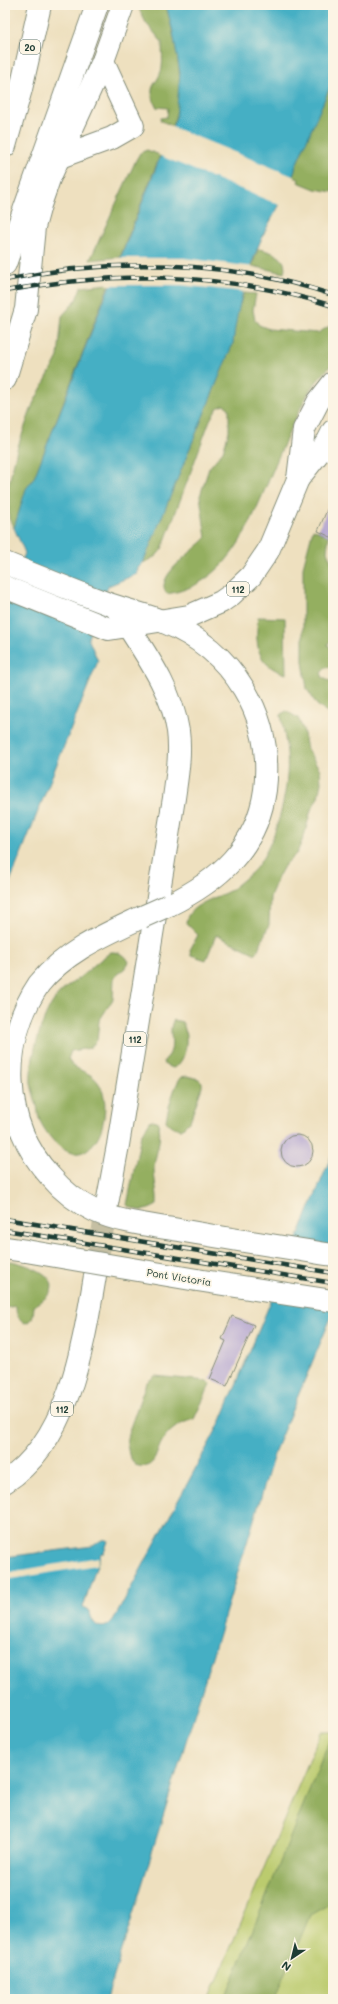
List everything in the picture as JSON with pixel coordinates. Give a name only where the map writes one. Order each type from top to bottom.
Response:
[{"type":"main road","name":"20","points":[[5,146],[21,89],[40,5]]},
{"type":"main road","points":[[21,89],[53,5]]},
{"type":"main road","points":[[5,264],[97,5]]},
{"type":"main road","points":[[5,379],[26,310],[37,216],[44,192],[103,61],[123,5]]},
{"type":"main road","points":[[60,157],[112,138],[133,126],[103,61]]},
{"type":"main road","points":[[298,479],[304,429],[318,402],[333,383]]},
{"type":"main road","points":[[298,479],[328,441],[333,431]]},
{"type":"main road","name":"112","points":[[164,622],[189,616],[210,608],[231,595],[251,576],[268,551],[298,479]]},
{"type":"main road","points":[[10,565],[111,605],[164,622],[192,636],[206,646],[234,675],[247,694],[258,716],[263,736],[266,760],[266,782],[262,804],[251,834],[242,849],[215,877],[196,891],[94,940],[69,956],[58,964],[31,995],[18,1019],[9,1047],[8,1077],[12,1108],[22,1137],[39,1164],[61,1188],[84,1205],[116,1219],[204,1235],[333,1255]]},
{"type":"main road","points":[[6,588],[111,627],[164,622]]},
{"type":"main road","name":"112","points":[[107,1204],[118,1145],[174,798],[179,755],[178,732],[173,710],[162,681],[145,655],[111,627],[111,605]]},
{"type":"main road","name":"Pont Victoria","points":[[16,1250],[333,1301]]},
{"type":"main road","name":"112","points":[[5,1482],[16,1475],[35,1455],[51,1432],[61,1412],[71,1386],[82,1344],[96,1270]]},
{"type":"green space","points":[[137,5],[166,5],[175,41],[180,84],[177,112],[172,126],[160,120],[161,118],[167,117],[168,108],[156,107],[152,93],[153,86],[162,68],[162,42],[146,23]]},
{"type":"green space","points":[[333,80],[333,192],[315,189],[298,182],[299,179],[293,177],[296,165]]},
{"type":"green space","points":[[147,150],[160,155],[120,257],[90,260],[136,160],[140,153]]},
{"type":"green space","points":[[258,249],[268,251],[278,256],[284,263],[284,273],[252,266]]},
{"type":"green space","points":[[109,284],[34,478],[26,489],[14,528],[9,519],[8,488],[17,449],[33,404],[58,357],[62,316],[76,300],[81,287]]},
{"type":"green space","points":[[244,293],[256,294],[253,310],[255,320],[259,325],[269,329],[318,333],[333,324],[333,363],[311,388],[288,435],[252,519],[232,553],[220,567],[205,579],[188,588],[167,594],[164,587],[165,580],[170,572],[206,538],[200,496],[209,468],[223,451],[229,431],[229,408],[224,405],[217,408],[210,420],[162,549],[156,556],[143,563],[233,343],[236,316]]},
{"type":"green space","points":[[313,529],[329,536],[327,551],[333,566],[333,608],[330,612],[333,617],[333,640],[327,645],[333,649],[333,667],[325,668],[321,673],[323,678],[333,683],[333,713],[327,712],[317,705],[307,689],[303,661],[303,567]]},
{"type":"green space","points":[[258,617],[285,618],[286,674],[269,665],[260,653],[257,636]]},
{"type":"green space","points":[[286,711],[298,718],[303,729],[307,749],[320,770],[321,783],[318,797],[311,810],[304,836],[297,853],[284,866],[277,879],[270,897],[269,925],[256,954],[216,935],[206,960],[191,955],[190,950],[198,935],[186,923],[188,916],[197,906],[231,890],[254,870],[270,844],[276,829],[284,798],[286,782],[287,754],[281,715]]},
{"type":"green space","points":[[111,952],[122,954],[129,962],[114,978],[113,999],[99,1021],[97,1040],[90,1048],[71,1051],[68,1059],[76,1068],[96,1079],[103,1093],[105,1103],[104,1120],[99,1135],[92,1146],[84,1152],[75,1153],[67,1151],[59,1146],[45,1131],[40,1121],[31,1083],[34,1051],[45,1016],[58,995]]},
{"type":"green space","points":[[174,1020],[182,1022],[186,1033],[186,1047],[182,1060],[173,1068],[165,1065],[164,1061],[170,1054],[172,1044],[171,1027]]},
{"type":"green space","points":[[187,1076],[199,1079],[202,1082],[202,1087],[190,1121],[182,1129],[173,1127],[166,1121],[176,1085],[181,1077]]},
{"type":"green space","points":[[151,1120],[157,1121],[160,1133],[154,1168],[157,1205],[149,1209],[138,1210],[127,1205],[141,1135]]},
{"type":"green space","points":[[11,1261],[32,1267],[48,1277],[51,1283],[51,1290],[46,1298],[34,1306],[32,1319],[25,1323],[18,1316],[16,1306],[6,1308],[5,1310],[5,1262]]},
{"type":"green space","points":[[155,1376],[207,1381],[210,1385],[194,1419],[180,1424],[170,1432],[163,1440],[154,1459],[148,1466],[135,1465],[129,1455],[127,1444],[130,1428],[146,1383]]},
{"type":"green space","points":[[321,1732],[333,1732],[333,1999],[209,1999]]},
{"type":"green space","points":[[333,1739],[333,1902],[310,1915],[275,1999],[225,1999],[329,1741]]},
{"type":"water","points":[[166,5],[333,5],[333,80],[296,165],[287,191],[265,231],[254,258],[244,286],[237,315],[233,343],[143,563],[138,568],[137,574],[108,586],[88,638],[98,661],[5,894],[5,602],[25,553],[14,528],[26,489],[34,478],[176,117],[180,73],[173,32]]},
{"type":"water","points":[[333,1152],[333,1313],[276,1448],[107,1999],[5,1999],[5,1557],[93,1546],[102,1540],[108,1541],[104,1553],[101,1553],[83,1607],[90,1611],[92,1620],[98,1626],[101,1627],[109,1625],[113,1621],[220,1423]]},
{"type":"pier","points":[[170,126],[295,177],[282,206],[158,155]]},
{"type":"pier","points":[[117,258],[184,258],[254,267],[246,292],[180,285],[107,285]]},
{"type":"pier","points":[[294,1241],[333,1248],[333,1308],[270,1298]]},
{"type":"pier","points":[[99,1557],[97,1565],[5,1580],[5,1573]]},
{"type":"building","points":[[333,496],[333,538],[318,531]]},
{"type":"building","points":[[294,1135],[300,1135],[310,1142],[313,1151],[312,1157],[306,1164],[300,1167],[294,1167],[284,1160],[281,1154],[281,1148],[288,1138]]},
{"type":"building","points":[[232,1316],[254,1325],[227,1386],[210,1379],[226,1341],[222,1339]]},
{"type":"tunnel","points":[[96,1270],[107,1204]]},
{"type":"railway","points":[[5,280],[87,268],[128,265],[170,266],[212,269],[253,275],[293,283],[333,295]]},
{"type":"railway","points":[[5,291],[47,284],[89,280],[170,278],[251,286],[333,306]]},
{"type":"railway","points":[[5,1219],[333,1273]]},
{"type":"railway","points":[[5,1230],[333,1283]]}]
